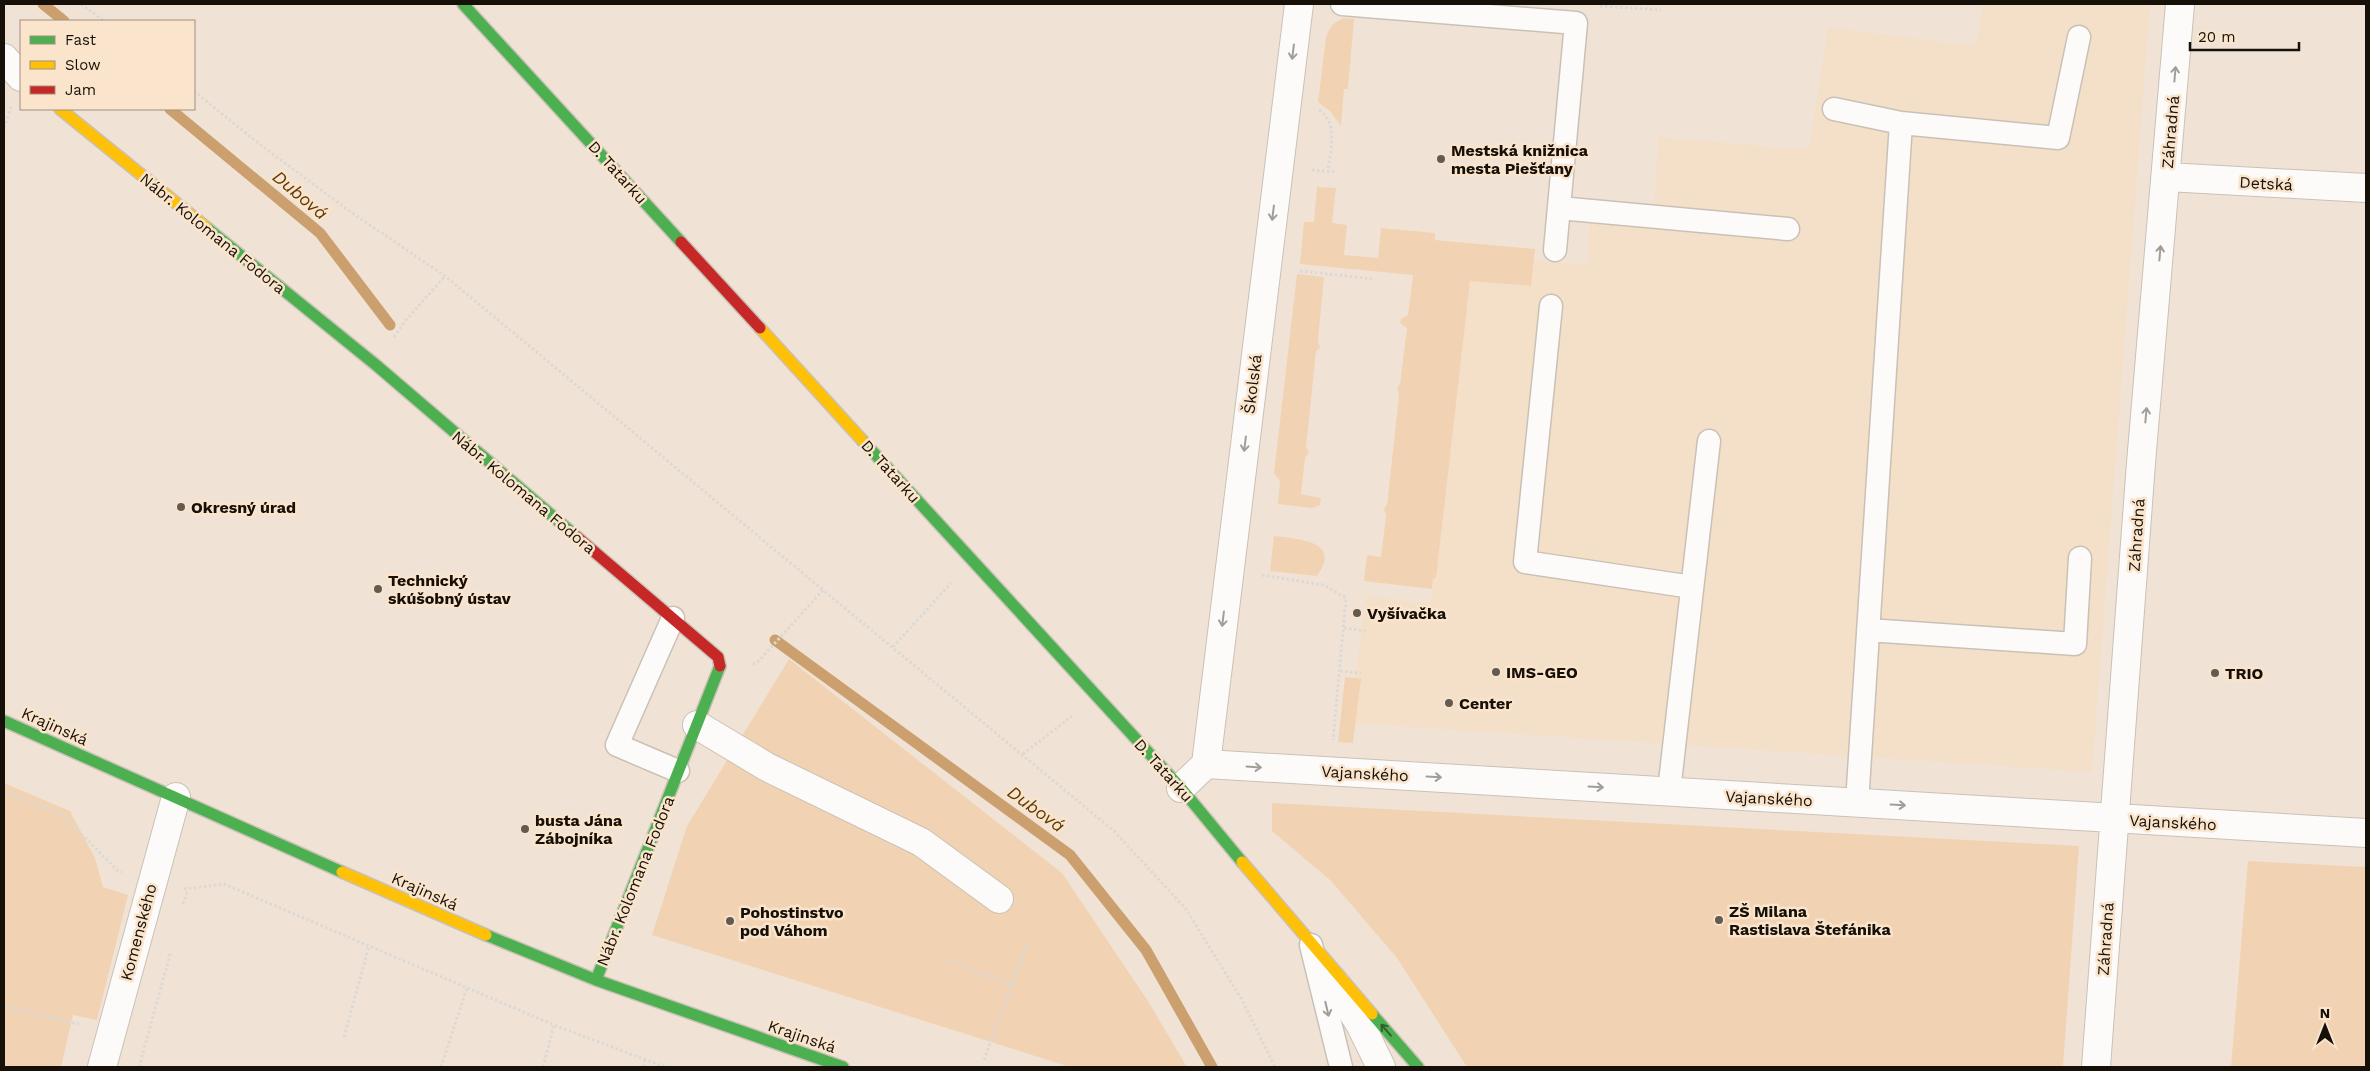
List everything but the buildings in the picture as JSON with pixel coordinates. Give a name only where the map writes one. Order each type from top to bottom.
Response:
[{"type":"street","name":"D. Tatarku","points":[[463,4],[1182,788],[1311,945],[1418,1067]]},
{"type":"street","name":"Školská","points":[[1206,764],[1299,4]]},
{"type":"street","name":"Záhradná","points":[[2096,1067],[2141,463],[2167,178],[2180,4]]},
{"type":"street","points":[[4,58],[20,76]]},
{"type":"street","name":"Nábr. Kolomana Fodora","points":[[61,110],[376,365],[718,657],[720,667],[596,980]]},
{"type":"street","name":"Detská","points":[[2167,178],[2366,188]]},
{"type":"street","name":"Krajinská","points":[[4,721],[424,909],[596,980],[843,1067]]},
{"type":"street","points":[[697,725],[767,767],[921,842],[999,899]]},
{"type":"street","points":[[1182,788],[1206,764]]},
{"type":"street","name":"Vajanského","points":[[1206,764],[2366,833]]},
{"type":"street","name":"Komenského","points":[[102,1067],[176,797]]},
{"type":"street","name":"D. Tatarku","points":[[1311,945],[1361,1026],[1381,1067]]},
{"type":"lane","points":[[1342,4],[1576,23],[1555,250]]},
{"type":"lane","points":[[1834,110],[1901,123],[2058,138],[2079,37]]},
{"type":"lane","points":[[1857,803],[1901,123]]},
{"type":"lane","points":[[1559,208],[1788,229]]},
{"type":"lane","points":[[1551,306],[1525,562],[1692,587]]},
{"type":"lane","points":[[1669,791],[1677,736],[1709,441]]},
{"type":"lane","points":[[1868,630],[2075,644],[2080,558]]},
{"type":"lane","points":[[673,618],[617,745],[678,771]]},
{"type":"lane","points":[[1311,945],[1340,1067]]},
{"type":"path","points":[[81,4],[103,20]]},
{"type":"path","points":[[1593,6],[1662,10]]},
{"type":"path","points":[[195,92],[258,143],[348,210],[445,276],[1114,831],[1186,909],[1242,1000],[1276,1067]]},
{"type":"path","points":[[1317,109],[1323,112],[1329,121],[1332,132],[1328,172]]},
{"type":"path","points":[[1316,170],[1336,172]]},
{"type":"path","points":[[1292,270],[1374,279]]},
{"type":"path","points":[[376,365],[406,320],[445,276]]},
{"type":"path","points":[[1256,574],[1324,585],[1346,598],[1332,748]]},
{"type":"path","points":[[893,647],[951,582]]},
{"type":"path","points":[[720,667],[743,668],[757,663],[823,590]]},
{"type":"path","points":[[1344,628],[1366,631]]},
{"type":"path","points":[[1340,671],[1361,674]]},
{"type":"path","points":[[1023,754],[1074,715]]},
{"type":"path","points":[[4,791],[63,815],[118,871]]},
{"type":"path","points":[[182,908],[188,890],[224,884],[554,1025],[665,1067]]},
{"type":"path","points":[[984,1060],[1027,944]]},
{"type":"path","points":[[139,1067],[172,946]]},
{"type":"path","points":[[344,1037],[369,946]]},
{"type":"path","points":[[947,960],[1012,985]]},
{"type":"path","points":[[442,1067],[467,988]]},
{"type":"path","points":[[4,1006],[78,1024]]},
{"type":"path","points":[[543,1067],[554,1025]]},
{"type":"path","points":[[643,1067],[645,1059]]},
{"type":"shaded area","points":[[1983,4],[2150,4],[2092,772],[1349,723],[1366,596],[1430,604],[1470,280],[1531,286],[1534,261],[1587,264],[1591,200],[1654,204],[1659,137],[1809,150],[1828,27],[1976,46]]},
{"type":"shaded area","points":[[1344,18],[1354,19],[1348,89],[1344,89],[1341,126],[1330,111],[1318,102],[1326,37],[1333,25]]},
{"type":"shaded area","points":[[1317,187],[1336,188],[1332,223],[1347,225],[1344,255],[1378,258],[1381,228],[1435,233],[1435,240],[1535,249],[1531,286],[1470,281],[1436,578],[1433,579],[1432,589],[1364,581],[1367,555],[1381,557],[1386,516],[1384,509],[1387,505],[1399,396],[1397,388],[1400,384],[1407,328],[1400,323],[1401,319],[1408,315],[1413,275],[1300,264],[1304,222],[1314,222]]},
{"type":"shaded area","points":[[1297,274],[1324,277],[1318,340],[1320,348],[1316,351],[1306,448],[1309,452],[1305,458],[1301,494],[1321,498],[1320,505],[1312,508],[1278,504],[1280,481],[1274,473]]},
{"type":"shaded area","points":[[1274,536],[1305,540],[1321,548],[1324,555],[1324,564],[1317,576],[1270,571]]},
{"type":"shaded area","points":[[789,659],[1062,873],[1148,1001],[1187,1067],[1070,1067],[652,935],[687,826]]},
{"type":"shaded area","points":[[1345,677],[1361,679],[1353,743],[1338,742]]},
{"type":"shaded area","points":[[4,783],[70,811],[95,858],[103,887],[128,895],[97,1020],[73,1015],[61,1067],[4,1067]]},
{"type":"shaded area","name":"ZŠ Milana Rastislava Štefánika","points":[[1272,803],[2079,846],[2063,1067],[1467,1067],[1397,958],[1331,881],[1272,831]]},
{"type":"shaded area","points":[[2248,861],[2366,867],[2366,1067],[2231,1067]]},
{"type":"waterway","name":"Dubová","points":[[43,4],[63,20]]},
{"type":"waterway","name":"Dubová","points":[[171,110],[320,233],[390,325]]},
{"type":"waterway","name":"Dubová","points":[[775,640],[1070,855],[1146,950],[1212,1067]]},
{"type":"traffic: fast","points":[[463,4],[681,242]]},
{"type":"traffic: fast","points":[[207,228],[376,365],[577,537]]},
{"type":"traffic: fast","points":[[862,440],[1181,788],[1242,862]]},
{"type":"traffic: fast","points":[[596,980],[720,666]]},
{"type":"traffic: fast","points":[[4,721],[342,872]]},
{"type":"traffic: fast","points":[[486,935],[596,980],[843,1067]]},
{"type":"traffic: fast","points":[[1372,1014],[1418,1067]]},
{"type":"traffic: slow","points":[[61,110],[207,228]]},
{"type":"traffic: slow","points":[[760,328],[862,440]]},
{"type":"traffic: slow","points":[[1242,862],[1372,1014]]},
{"type":"traffic: slow","points":[[342,872],[486,935]]},
{"type":"traffic: jam","points":[[681,242],[760,328]]},
{"type":"traffic: jam","points":[[577,537],[718,657],[720,666]]},
{"type":"place","name":"Mestská knižnica mesta Piešťany","points":[[1441,159]]},
{"type":"place","name":"Okresný úrad","points":[[181,507]]},
{"type":"place","name":"Technický skúšobný ústav","points":[[378,589]]},
{"type":"place","name":"Vyšívačka","points":[[1357,613]]},
{"type":"place","name":"IMS-GEO","points":[[1496,672]]},
{"type":"place","name":"TRIO","points":[[2215,673]]},
{"type":"place","name":"Center","points":[[1449,703]]},
{"type":"place","name":"busta Jána Zábojníka","points":[[525,829]]},
{"type":"place","name":"ZŠ Milana Rastislava Štefánika","points":[[1719,920]]},
{"type":"place","name":"Pohostinstvo pod Váhom","points":[[730,921]]}]
